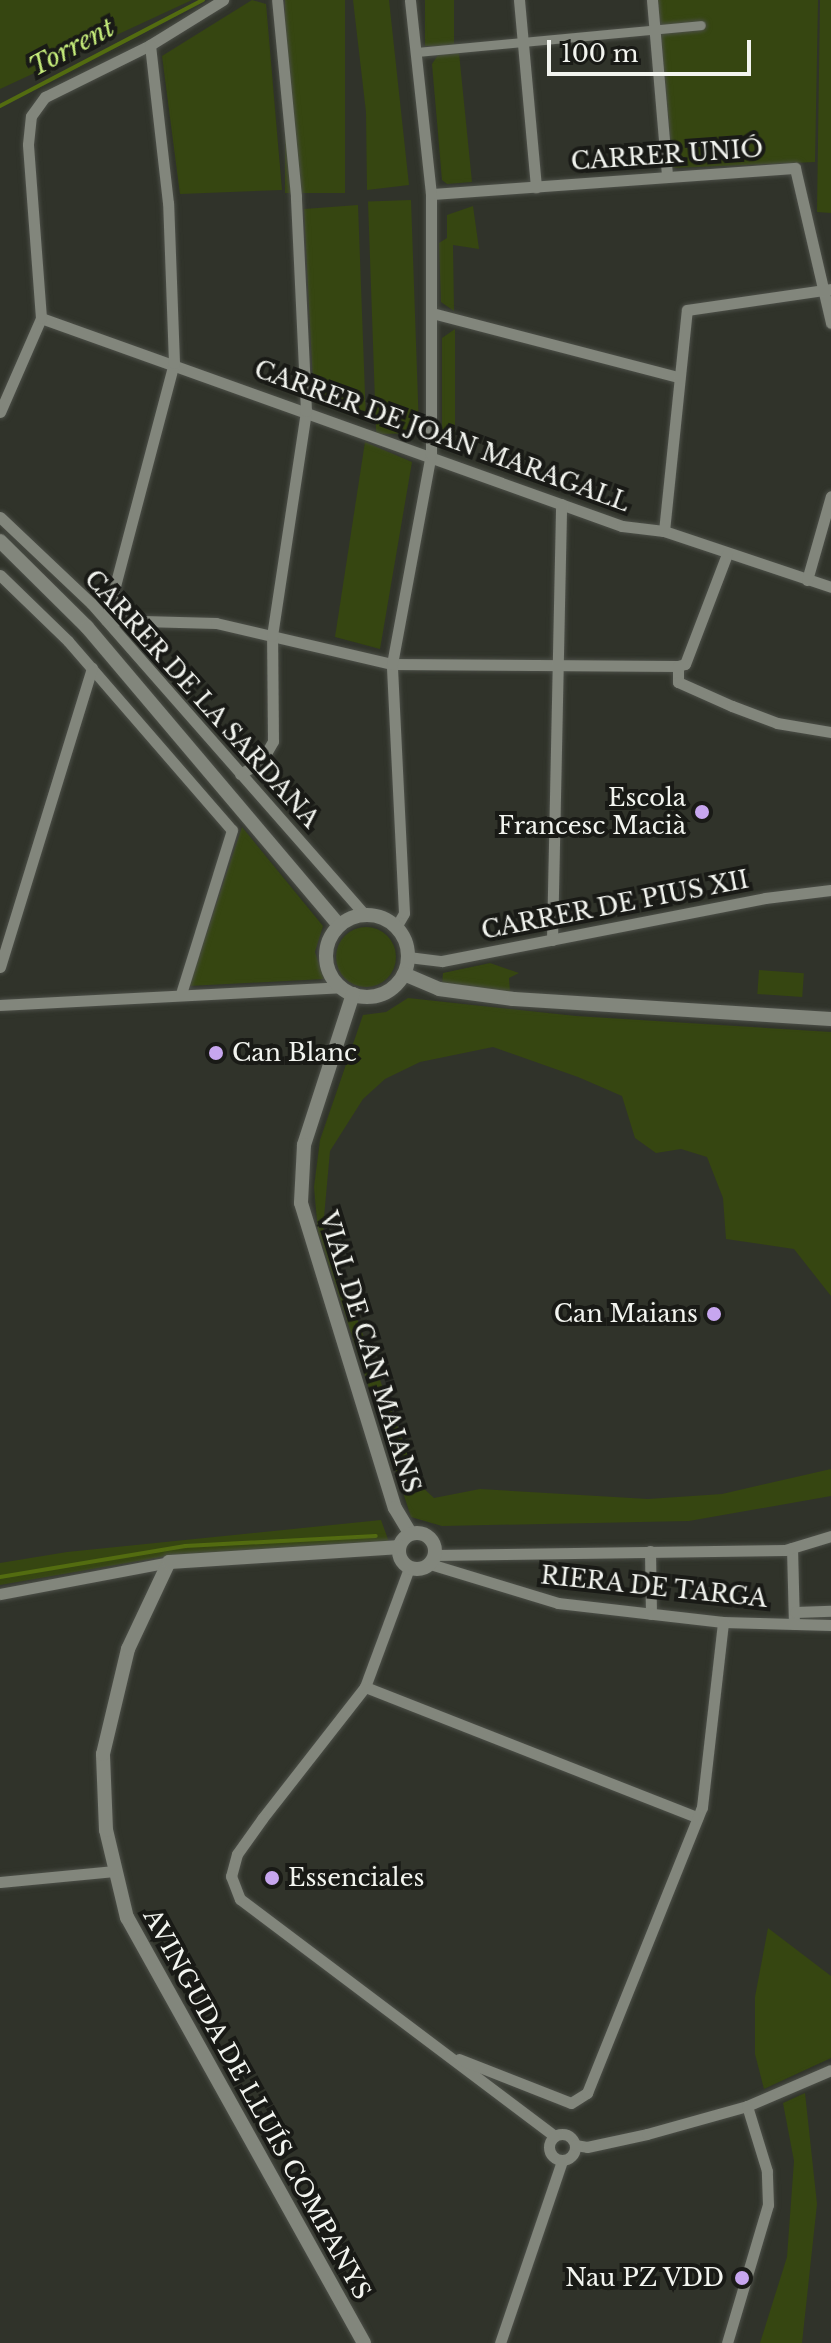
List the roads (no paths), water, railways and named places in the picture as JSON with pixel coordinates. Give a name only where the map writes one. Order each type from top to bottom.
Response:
[{"type":"street","points":[[0,412],[41,318],[28,144],[31,116],[45,97],[150,45],[223,0]]},
{"type":"street","points":[[240,774],[261,762],[273,741],[272,636],[306,411],[296,196],[277,0]]},
{"type":"street","points":[[396,927],[404,913],[392,664],[431,454],[431,194],[410,0]]},
{"type":"street","points":[[519,0],[536,187]]},
{"type":"street","points":[[652,0],[667,176]]},
{"type":"street","points":[[416,52],[701,25]]},
{"type":"street","points":[[150,45],[168,203],[174,363],[106,620],[216,623],[392,664],[678,666],[685,664],[727,554]]},
{"type":"street","name":"CARRER UNIÓ","points":[[431,194],[795,168],[828,289],[831,323]]},
{"type":"street","points":[[664,531],[687,310],[828,289]]},
{"type":"street","points":[[432,313],[678,377]]},
{"type":"street","name":"CARRER DE JOAN MARAGALL","points":[[41,318],[431,454],[622,526],[664,531],[831,587]]},
{"type":"street","points":[[807,580],[831,496]]},
{"type":"street","points":[[552,940],[561,504]]},
{"type":"street","name":"CARRER DE LA SARDANA","points":[[0,517],[106,620],[365,915]]},
{"type":"street","points":[[0,541],[87,627],[339,925]]},
{"type":"street","points":[[0,575],[92,668],[232,830],[181,994]]},
{"type":"street","points":[[678,666],[678,682],[732,706],[777,723],[831,732]]},
{"type":"street","points":[[0,967],[92,668]]},
{"type":"street","name":"CARRER DE PIUS XII","points":[[408,957],[442,961],[765,898],[831,890]]},
{"type":"street","points":[[0,1005],[181,994],[346,991],[377,996],[404,974],[408,957],[396,927],[365,915],[339,925],[326,951],[331,976],[346,991]]},
{"type":"street","points":[[404,974],[439,989],[513,999],[831,1019]]},
{"type":"street","name":"VIAL DE CAN MAIANS","points":[[346,991],[304,1145],[301,1203],[395,1508],[410,1533]]},
{"type":"street","points":[[0,1594],[169,1562],[398,1547],[410,1533],[428,1537],[432,1560]]},
{"type":"street","points":[[409,1568],[432,1560],[792,1548],[831,1536]]},
{"type":"street","points":[[398,1547],[400,1559],[409,1568]]},
{"type":"street","points":[[792,1548],[794,1618],[831,1611]]},
{"type":"street","points":[[650,1551],[651,1614]]},
{"type":"street","name":"RIERA DE TARGA","points":[[432,1560],[558,1603],[723,1622],[794,1618],[831,1625]]},
{"type":"street","name":"AVINGUDA DE LLUÍS COMPANYS","points":[[169,1562],[128,1649],[108,1721],[103,1783],[114,1871],[141,1949],[364,2343]]},
{"type":"street","points":[[409,1568],[365,1687],[237,1854],[231,1876],[240,1899],[554,2136],[566,2135],[575,2145],[587,2147],[647,2134],[747,2106],[831,2070]]},
{"type":"street","points":[[447,2054],[571,2103],[587,2093],[697,1817],[723,1622]]},
{"type":"street","points":[[365,1687],[697,1817]]},
{"type":"street","points":[[0,1882],[114,1871]]},
{"type":"street","points":[[727,2343],[768,2205],[767,2171],[747,2106]]},
{"type":"street","points":[[554,2136],[550,2152],[562,2161]]},
{"type":"street","points":[[500,2343],[562,2161],[574,2154],[575,2145]]},
{"type":"waterway","name":"Torrent","points":[[0,106],[203,0]]},
{"type":"waterway","points":[[0,1577],[185,1546],[376,1536]]},
{"type":"place","name":"Escola Francesc Macià","points":[[702,812]]},
{"type":"place","name":"Can Blanc","points":[[216,1053]]},
{"type":"place","name":"Can Maians","points":[[714,1314]]},
{"type":"place","name":"Essenciales","points":[[272,1878]]},
{"type":"place","name":"Nau PZ VDD","points":[[742,2278]]}]
